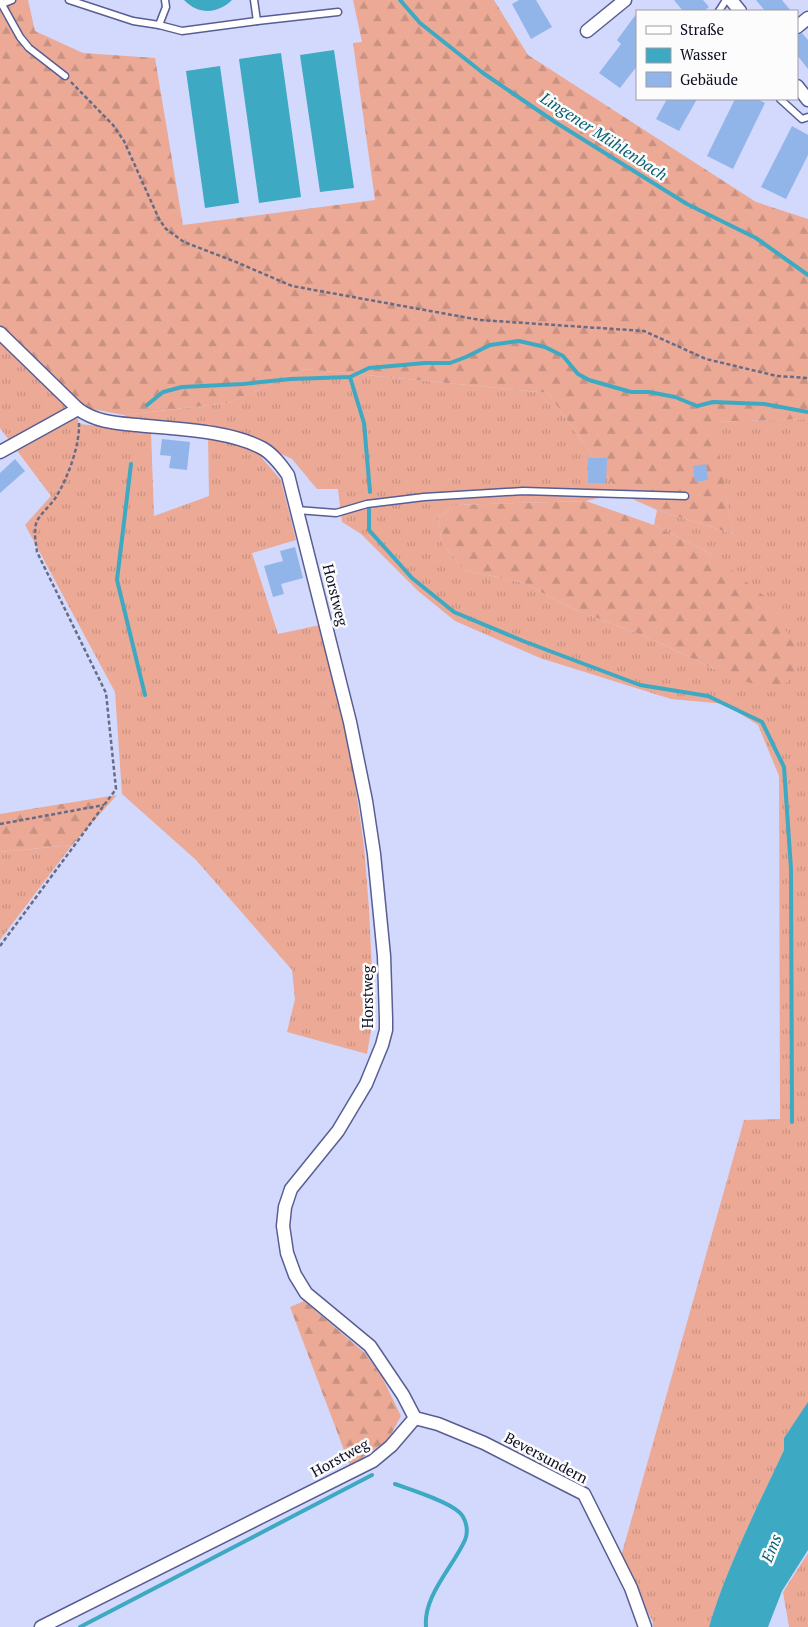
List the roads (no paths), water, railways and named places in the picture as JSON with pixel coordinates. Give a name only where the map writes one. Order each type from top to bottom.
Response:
[{"type":"street","points":[[587,31],[625,0]]},
{"type":"street","points":[[731,0],[739,10]]},
{"type":"street","points":[[798,26],[808,18]]},
{"type":"street","points":[[798,87],[808,100]]},
{"type":"street","name":"Horstweg","points":[[0,334],[78,409],[88,416],[110,422],[211,433],[246,441],[263,448],[279,462],[288,475],[350,722],[366,801],[374,854],[384,956],[386,1030],[366,1084],[338,1131],[291,1189],[285,1207],[283,1226],[287,1253],[295,1275],[306,1293],[370,1346],[403,1394],[415,1418],[391,1446],[373,1461],[41,1627]]},
{"type":"street","points":[[0,452],[78,409]]},
{"type":"street","name":"Beversundern","points":[[415,1418],[438,1424],[484,1444],[584,1494],[631,1588],[645,1627]]},
{"type":"lane","points":[[12,0],[1,2],[20,37],[29,48],[65,76]]},
{"type":"lane","points":[[69,0],[133,21],[159,25],[182,32],[338,12]]},
{"type":"lane","points":[[159,25],[166,7],[164,0]]},
{"type":"lane","points":[[254,0],[257,21]]},
{"type":"lane","points":[[781,100],[802,119],[808,117]]},
{"type":"lane","points":[[297,510],[336,513],[367,504],[395,500],[523,491],[685,496]]},
{"type":"water","points":[[184,0],[232,0],[221,8],[208,11],[195,8]]},
{"type":"water","points":[[334,50],[354,188],[320,192],[300,55]]},
{"type":"water","points":[[281,53],[301,197],[259,203],[239,59]]},
{"type":"water","points":[[220,66],[239,203],[205,208],[186,71]]},
{"type":"water","name":"Ems","points":[[808,1402],[808,1550],[782,1591],[768,1627],[709,1627],[734,1559],[784,1450],[784,1438]]},
{"type":"waterway","name":"Lingener Mühlenbach","points":[[400,0],[420,23],[483,73],[555,122],[687,204],[756,238],[808,275]]},
{"type":"waterway","points":[[147,405],[163,392],[182,387],[291,379],[350,377],[369,368],[425,363],[450,363],[490,345],[519,341],[545,347],[563,356],[578,374],[589,380],[631,392],[649,392],[675,397],[697,406],[713,402],[764,404],[808,412]]},
{"type":"waterway","points":[[350,377],[364,423],[370,492]]},
{"type":"waterway","points":[[131,464],[117,580],[145,695]]},
{"type":"waterway","points":[[369,509],[369,530],[412,578],[454,612],[523,641],[640,685],[708,696],[762,722],[784,767],[791,869],[792,1122]]},
{"type":"waterway","points":[[80,1627],[372,1475]]},
{"type":"waterway","points":[[395,1484],[429,1496],[454,1508],[459,1512],[466,1525],[467,1533],[465,1540],[429,1604],[426,1615],[426,1627]]}]
